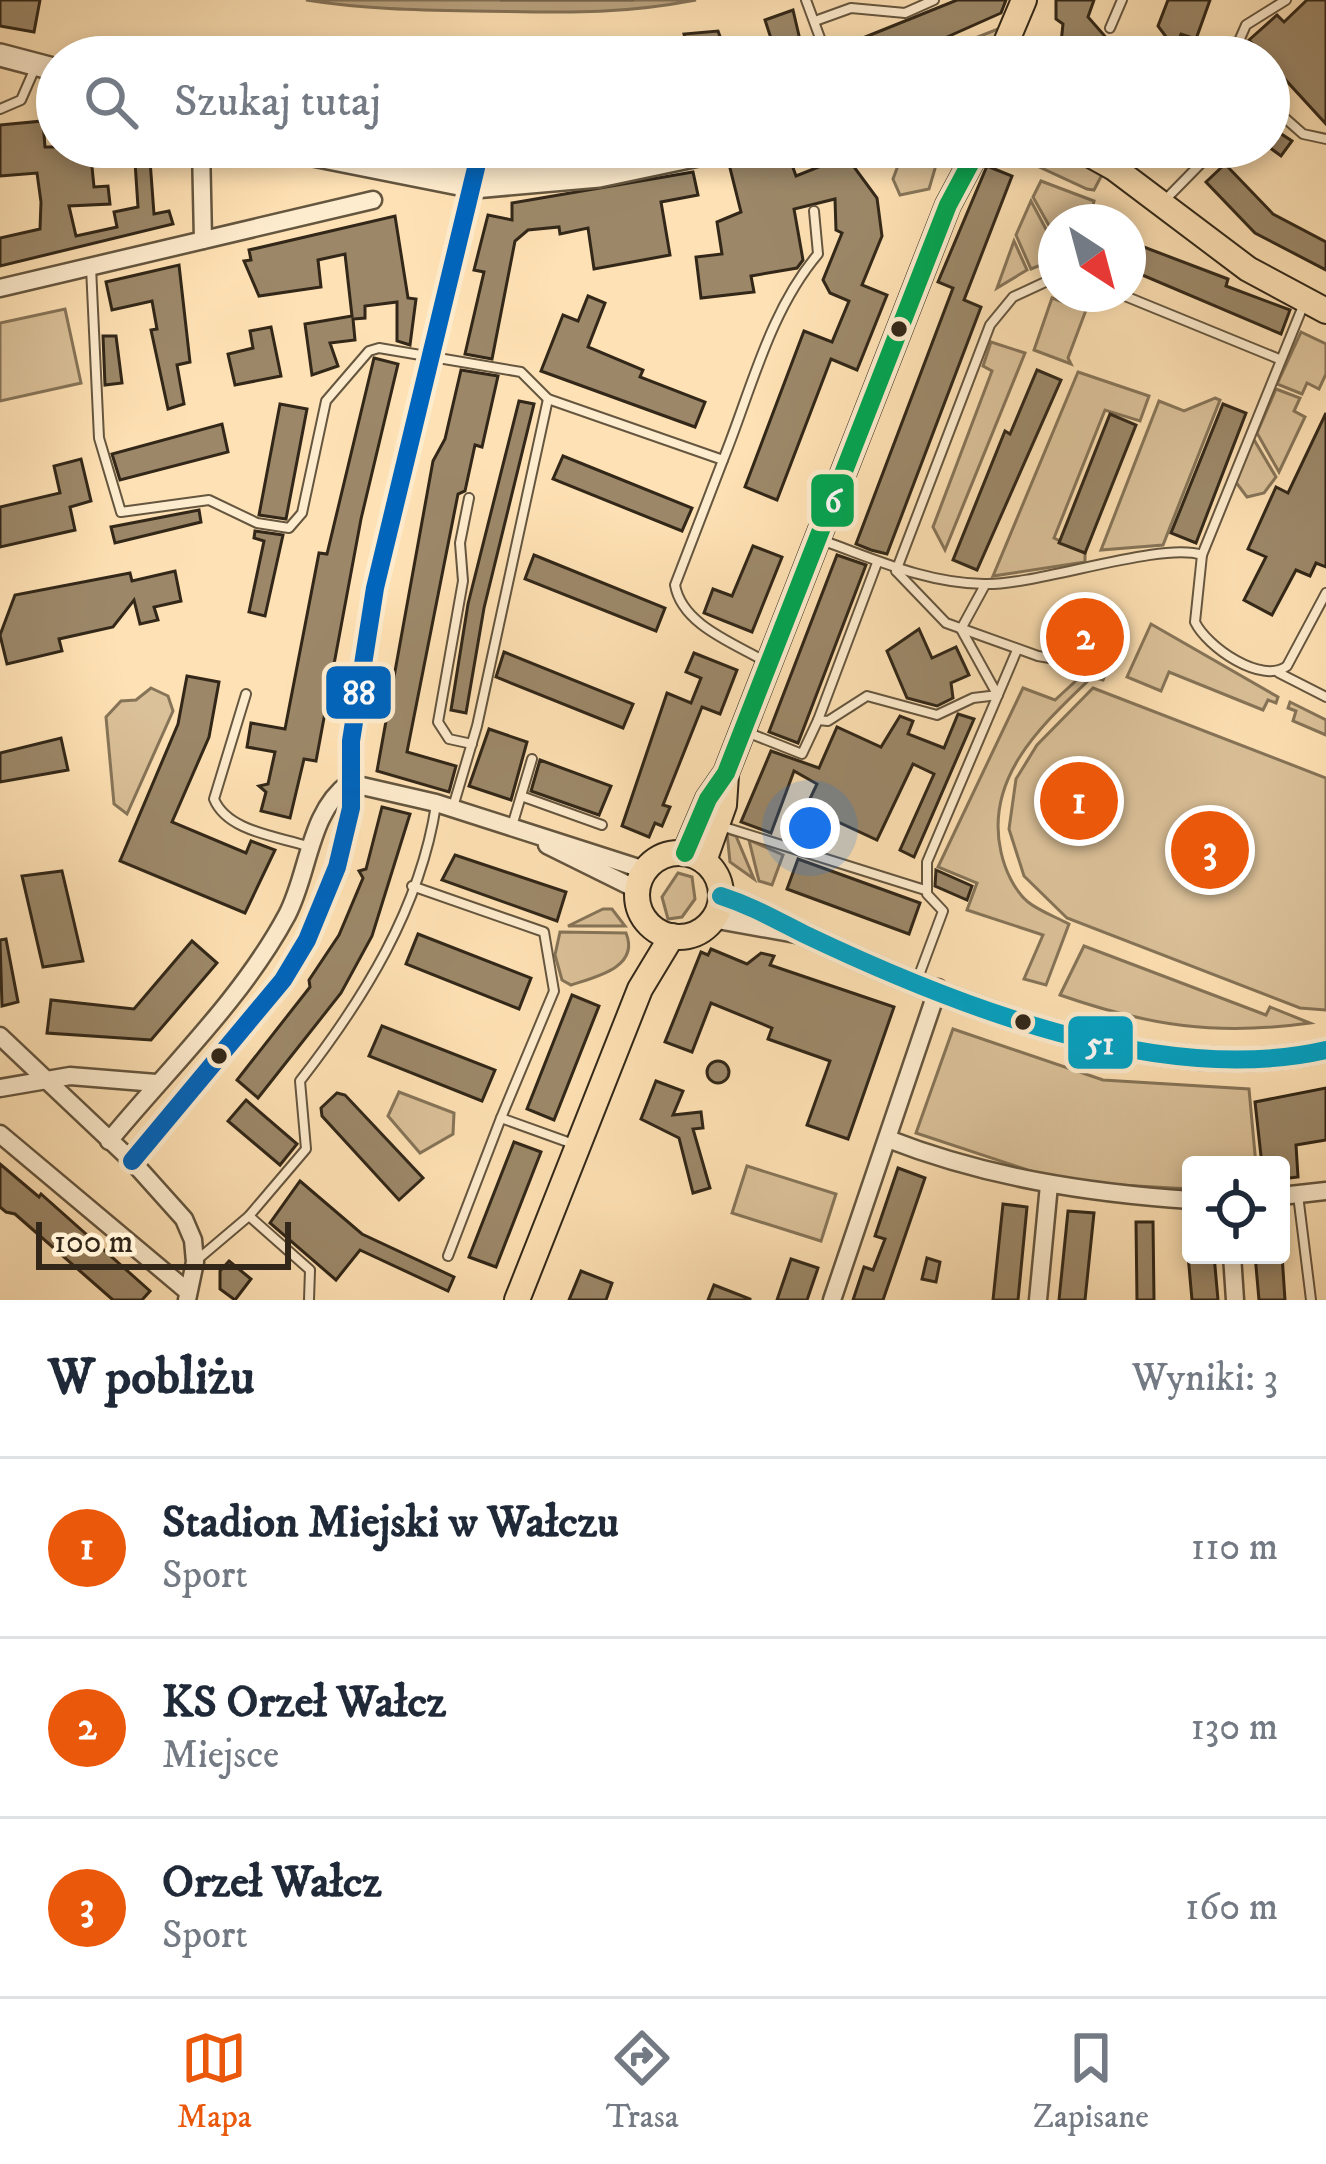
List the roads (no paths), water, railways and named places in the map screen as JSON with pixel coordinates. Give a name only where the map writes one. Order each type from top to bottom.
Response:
[{"type":"main road","points":[[1009,36],[1024,0]]},
{"type":"main road","points":[[947,205],[956,168]]},
{"type":"main road","points":[[695,857],[717,824],[726,773],[767,663],[947,205],[967,168]]},
{"type":"main road","points":[[1113,168],[1167,198]]},
{"type":"main road","points":[[1132,168],[1228,256],[1319,302]]},
{"type":"main road","points":[[695,857],[670,854],[641,880],[644,917],[662,932],[704,929],[718,906],[695,857],[708,799],[726,773]]},
{"type":"main road","points":[[517,1300],[662,932]]},
{"type":"street","points":[[0,55],[36,65]]},
{"type":"street","points":[[201,168],[202,240]]},
{"type":"street","points":[[410,168],[475,178],[598,176],[636,168]]},
{"type":"street","points":[[434,168],[475,178],[557,168]]},
{"type":"street","points":[[132,1161],[283,980],[307,940],[337,867],[351,808],[349,783],[375,588],[475,178]]},
{"type":"street","points":[[0,288],[373,200]]},
{"type":"street","points":[[349,783],[444,806],[641,880]]},
{"type":"street","points":[[109,1141],[258,962],[290,908],[324,807],[349,783]]},
{"type":"street","points":[[718,906],[800,932],[1089,1041],[1170,1058],[1250,1062],[1326,1050]]},
{"type":"street","points":[[258,962],[283,980]]},
{"type":"street","points":[[832,1300],[888,1139],[928,984]]},
{"type":"street","points":[[0,1036],[35,1066],[44,1083],[132,1161],[184,1219],[194,1240],[195,1262],[186,1295],[0,1134]]},
{"type":"street","points":[[0,1088],[70,1076],[157,1083]]},
{"type":"street","points":[[888,1139],[938,1159],[1049,1185],[1182,1199]]},
{"type":"street","points":[[1038,1300],[1049,1185]]},
{"type":"street","points":[[1290,1195],[1326,1191]]},
{"type":"street","points":[[1233,1264],[1235,1300]]},
{"type":"lane","points":[[806,0],[820,36]]},
{"type":"lane","points":[[815,21],[851,8],[905,13],[934,0]]},
{"type":"lane","points":[[1110,28],[1122,0]]},
{"type":"lane","points":[[1241,36],[1246,25],[1286,0]]},
{"type":"lane","points":[[0,110],[21,100],[36,82]]},
{"type":"lane","points":[[1290,123],[1303,134],[1326,139]]},
{"type":"lane","points":[[1167,198],[1196,168]]},
{"type":"lane","points":[[767,663],[692,618],[678,600],[675,585],[773,324],[796,280],[818,254],[814,211]]},
{"type":"lane","points":[[91,266],[99,438],[121,512],[209,500],[257,523],[289,528],[302,513],[335,385],[379,348],[521,372],[548,399],[723,460]]},
{"type":"lane","points":[[896,571],[989,325],[1013,297],[1038,285]]},
{"type":"lane","points":[[1319,302],[1279,358],[1202,555],[1195,622],[1202,636],[1268,674],[1278,672],[1287,666],[1326,593]]},
{"type":"lane","points":[[1146,304],[1279,358]]},
{"type":"lane","points":[[195,1262],[249,1216],[306,1149],[300,1081],[371,982],[472,744],[548,399]]},
{"type":"lane","points":[[470,498],[460,543],[463,581],[438,722],[449,739],[472,744]]},
{"type":"lane","points":[[817,538],[896,571],[985,585],[1178,554],[1202,555]]},
{"type":"lane","points":[[742,730],[802,754],[877,562]]},
{"type":"lane","points":[[896,571],[946,623],[1017,650],[1084,664]]},
{"type":"lane","points":[[961,629],[985,585]]},
{"type":"lane","points":[[961,629],[998,695]]},
{"type":"lane","points":[[926,891],[927,862],[1017,650]]},
{"type":"lane","points":[[1278,672],[1326,697]]},
{"type":"lane","points":[[246,694],[214,799],[220,815],[313,848]]},
{"type":"lane","points":[[818,720],[828,721],[867,696],[937,715],[973,698],[998,695]]},
{"type":"lane","points":[[511,830],[532,759]]},
{"type":"lane","points":[[521,796],[602,825]]},
{"type":"lane","points":[[717,824],[926,891],[943,911],[928,984]]},
{"type":"lane","points":[[412,886],[544,932],[554,991],[448,1256]]},
{"type":"lane","points":[[501,1118],[578,1145]]},
{"type":"lane","points":[[1290,1195],[1311,1300]]},
{"type":"lane","points":[[249,1216],[310,1270],[309,1300]]},
{"type":"water","points":[[306,0],[696,0],[638,9],[558,12],[389,8]]},
{"type":"place","name":"KS Orzeł Wałcz","points":[[1085,637]]},
{"type":"place","name":"Stadion Miejski w Wałczu","points":[[1079,801]]},
{"type":"place","name":"Orzeł Wałcz","points":[[1210,850]]}]
